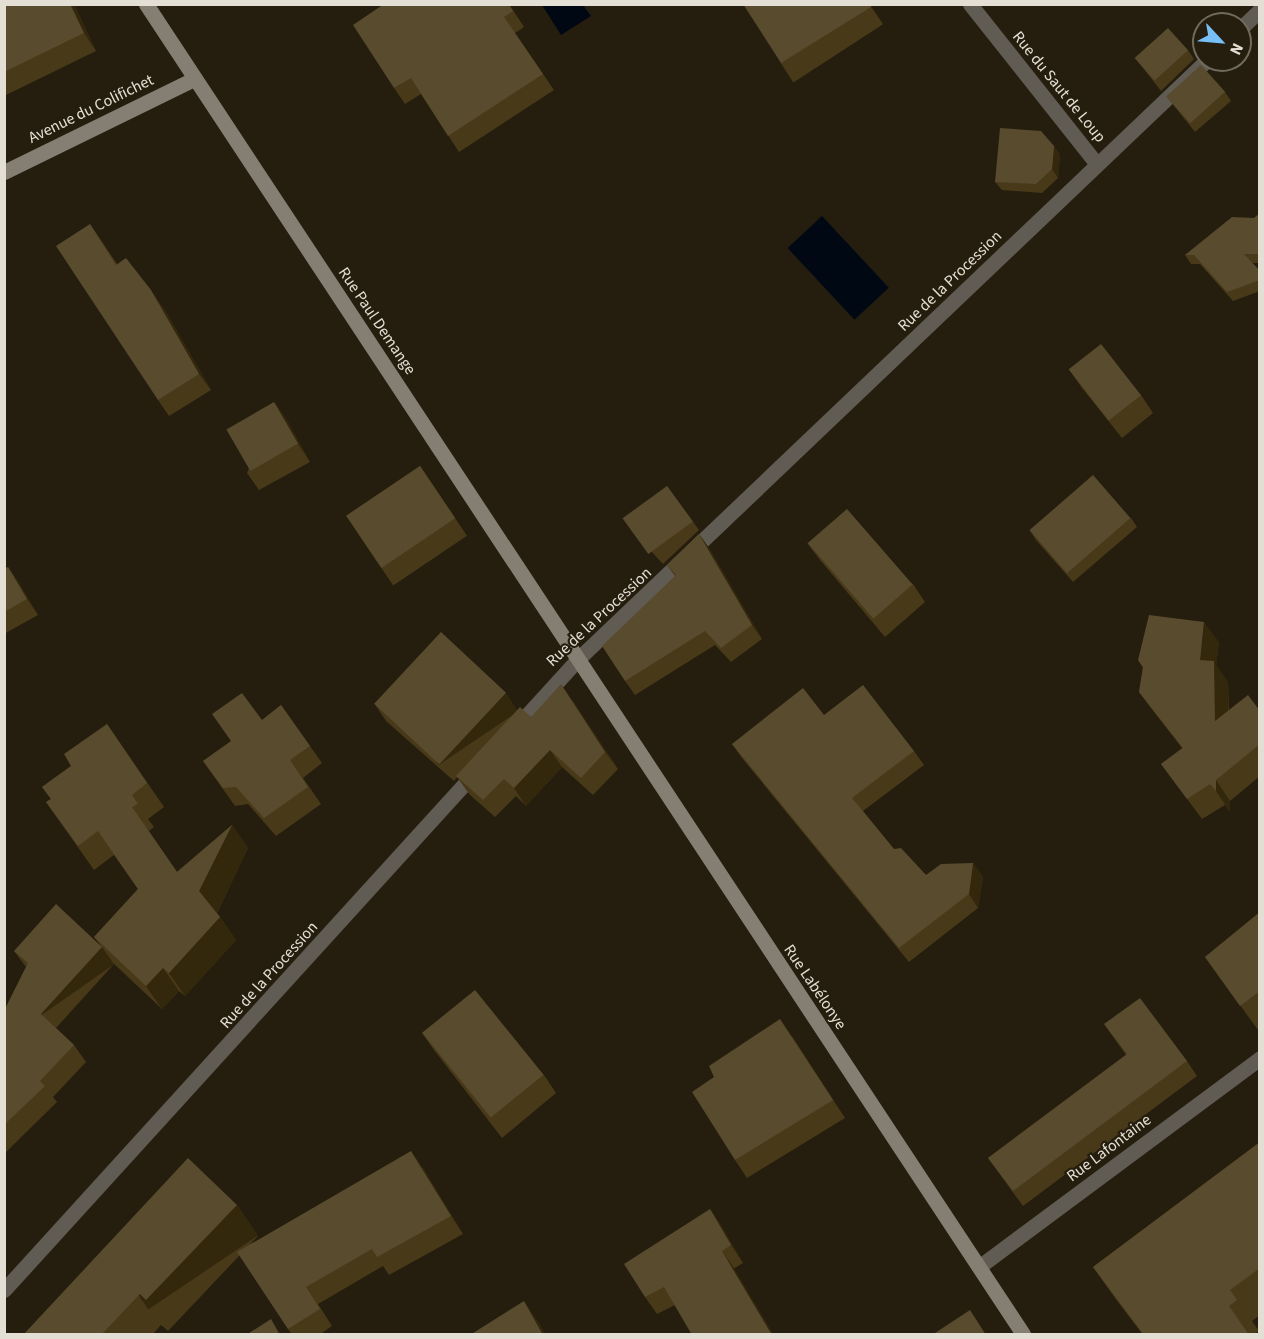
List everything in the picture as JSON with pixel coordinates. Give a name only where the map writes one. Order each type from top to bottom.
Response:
[{"type":"main road","name":"Rue Paul Demange","points":[[146,4],[579,658]]},
{"type":"main road","name":"Avenue du Colifichet","points":[[4,172],[194,79]]},
{"type":"main road","name":"Rue Labélonye","points":[[579,658],[639,758],[980,1266],[1023,1335]]},
{"type":"street","name":"Rue du Saut de Loup","points":[[969,4],[1097,164]]},
{"type":"street","name":"Rue de la Procession","points":[[4,1290],[579,658],[1194,72]]},
{"type":"street","name":"Rue Lafontaine","points":[[980,1266],[1260,1058]]},
{"type":"shaded area","points":[[542,5],[583,5],[591,16],[561,35]]},
{"type":"shaded area","points":[[822,216],[889,288],[854,320],[788,248]]},
{"type":"building","points":[[9,4],[70,4],[84,33],[4,72],[4,6]]},
{"type":"building","points":[[384,4],[508,4],[513,11],[504,17],[543,74],[448,136],[411,78],[394,88],[353,25]]},
{"type":"building","points":[[743,4],[869,4],[871,7],[781,63]]},
{"type":"building","points":[[1168,28],[1188,50],[1155,80],[1135,58]]},
{"type":"building","points":[[1193,72],[1207,72],[1225,92],[1190,123],[1166,96]]},
{"type":"building","points":[[1000,128],[1041,131],[1054,146],[1052,169],[1036,184],[995,182]]},
{"type":"building","points":[[1260,213],[1260,254],[1244,254],[1260,271],[1260,280],[1227,292],[1194,255],[1185,255],[1232,217],[1254,218]]},
{"type":"building","points":[[90,224],[116,265],[126,258],[151,290],[199,374],[158,400],[56,246]]},
{"type":"building","points":[[1101,344],[1141,395],[1109,420],[1069,369]]},
{"type":"building","points":[[274,402],[298,444],[250,471],[226,430]]},
{"type":"building","points":[[420,466],[455,518],[381,568],[346,516]]},
{"type":"building","points":[[1093,475],[1130,518],[1067,573],[1030,530]]},
{"type":"building","points":[[667,486],[693,522],[648,554],[623,518]]},
{"type":"building","points":[[847,509],[913,584],[873,619],[808,543]]},
{"type":"building","points":[[699,534],[752,625],[721,648],[705,631],[625,681],[602,646],[676,575],[667,565]]},
{"type":"building","points":[[8,567],[27,599],[4,612],[4,569]]},
{"type":"building","points":[[1149,615],[1204,622],[1200,660],[1214,661],[1215,721],[1248,695],[1260,711],[1260,744],[1216,780],[1216,791],[1210,784],[1187,799],[1161,764],[1183,748],[1139,692],[1143,667],[1138,660]]},
{"type":"building","points":[[441,632],[506,693],[439,764],[374,704]]},
{"type":"building","points":[[561,684],[605,752],[581,778],[550,750],[514,788],[504,779],[483,800],[456,776],[520,707],[531,717]]},
{"type":"building","points":[[863,685],[914,751],[852,798],[894,849],[901,848],[926,875],[941,864],[973,863],[969,894],[899,948],[732,744],[803,688],[824,715]]},
{"type":"building","points":[[242,693],[262,720],[281,705],[310,746],[290,760],[308,787],[264,818],[236,787],[223,788],[203,761],[231,741],[212,714]]},
{"type":"building","points":[[107,724],[147,783],[132,795],[138,804],[132,807],[177,872],[232,825],[199,891],[220,917],[169,973],[163,968],[146,986],[94,937],[138,889],[98,831],[78,846],[46,802],[51,799],[42,787],[71,766],[64,754]]},
{"type":"building","points":[[56,904],[102,947],[41,1014],[74,1045],[40,1081],[45,1086],[4,1125],[4,1011],[28,963],[14,951]]},
{"type":"building","points":[[1260,912],[1260,991],[1240,1006],[1205,957]]},
{"type":"building","points":[[475,990],[544,1075],[491,1118],[422,1033]]},
{"type":"building","points":[[1140,998],[1187,1061],[1013,1191],[988,1158],[1127,1054],[1104,1024]]},
{"type":"building","points":[[780,1019],[833,1100],[735,1160],[692,1092],[714,1077],[709,1066]]},
{"type":"building","points":[[1260,1142],[1260,1268],[1230,1290],[1237,1300],[1229,1306],[1249,1335],[1144,1335],[1093,1267]]},
{"type":"building","points":[[411,1151],[451,1216],[377,1257],[372,1249],[306,1287],[320,1309],[288,1329],[237,1252]]},
{"type":"building","points":[[188,1158],[237,1205],[146,1300],[140,1294],[101,1335],[23,1335]]},
{"type":"building","points":[[710,1209],[731,1245],[722,1251],[772,1335],[692,1335],[664,1287],[645,1297],[624,1264]]},
{"type":"building","points":[[524,1301],[543,1335],[470,1335]]},
{"type":"building","points":[[970,1310],[986,1335],[932,1335]]},
{"type":"building","points":[[271,1319],[280,1335],[246,1335]]}]
